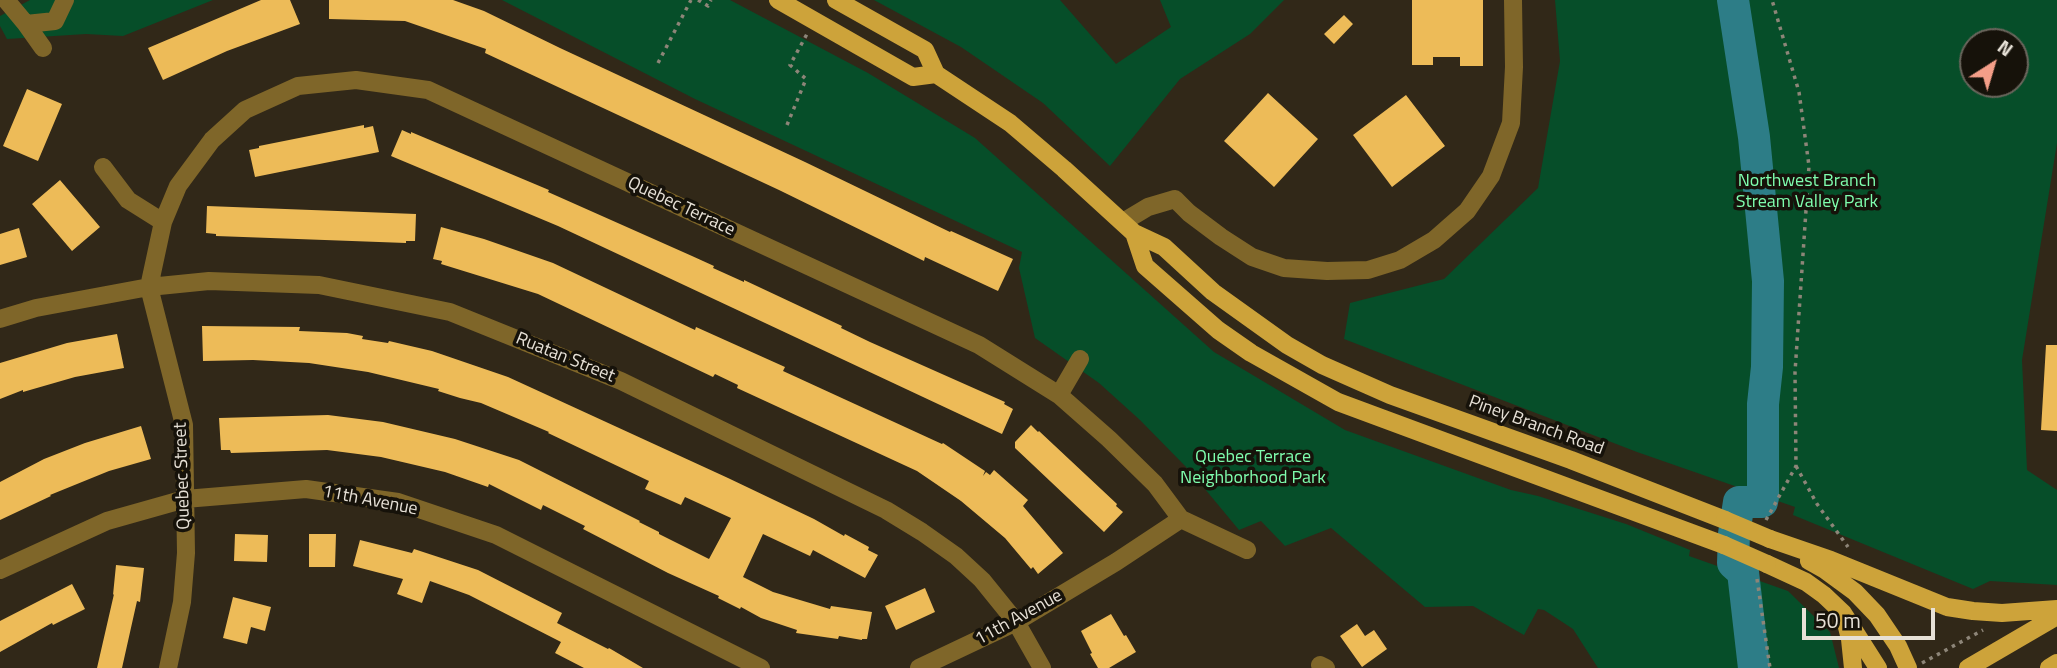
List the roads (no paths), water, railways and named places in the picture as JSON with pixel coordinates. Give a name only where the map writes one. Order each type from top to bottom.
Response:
[{"type":"main road","name":"Piney Branch Road","points":[[778,0],[913,77],[936,74]]},
{"type":"main road","name":"Piney Branch Road","points":[[836,0],[925,50],[936,74],[1010,123],[1128,228],[1164,247],[1213,292],[1260,327],[1322,365],[1390,395],[1766,534],[1825,569],[1855,592],[1877,615],[1914,666]]},
{"type":"main road","points":[[1128,228],[1145,266],[1218,330],[1251,353],[1338,402],[1724,545],[1762,569],[1806,582],[1843,613],[1878,668]]},
{"type":"main road","points":[[1766,534],[1947,607],[2002,613],[2057,609]]},
{"type":"main road","points":[[1843,613],[1850,639],[1853,668]]},
{"type":"main road","points":[[1968,668],[2057,616]]},
{"type":"main road","points":[[2049,668],[2057,663]]},
{"type":"street","points":[[6,0],[43,48]]},
{"type":"street","points":[[26,23],[55,21],[65,0]]},
{"type":"street","points":[[1128,228],[1148,207],[1175,199],[1189,213],[1252,257],[1284,268],[1327,271],[1368,270],[1400,260],[1434,240],[1467,211],[1491,176],[1511,123],[1513,0]]},
{"type":"street","name":"Quebec Terrace","points":[[149,287],[163,222],[178,186],[212,140],[246,110],[298,86],[356,80],[428,90],[979,345],[1059,395],[1155,484],[1181,519]]},
{"type":"street","points":[[103,167],[128,200],[163,222]]},
{"type":"street","name":"Ruatan Street","points":[[0,319],[36,308],[149,287],[209,281],[319,285],[450,312],[621,381],[886,510],[956,556],[982,580],[1016,622],[1042,668]]},
{"type":"street","name":"Quebec Street","points":[[149,287],[184,425],[186,553],[182,603],[169,668]]},
{"type":"street","points":[[1059,395],[1080,359]]},
{"type":"street","name":"11th Avenue","points":[[0,570],[107,521],[185,499],[306,489],[398,502],[496,535],[761,668]]},
{"type":"street","points":[[1181,519],[1247,550]]},
{"type":"street","name":"11th Avenue","points":[[919,668],[1016,622],[1181,519]]},
{"type":"waterway","points":[[1733,0],[1754,137],[1768,281],[1767,367],[1763,404],[1763,497],[1762,502],[1739,502],[1734,534],[1733,563],[1743,572],[1754,668]]},
{"type":"park label","name":"Northwest Branch Stream Valley Park","points":[[1807,192]]},
{"type":"park label","name":"Quebec Terrace Neighborhood Park","points":[[1253,468]]}]
